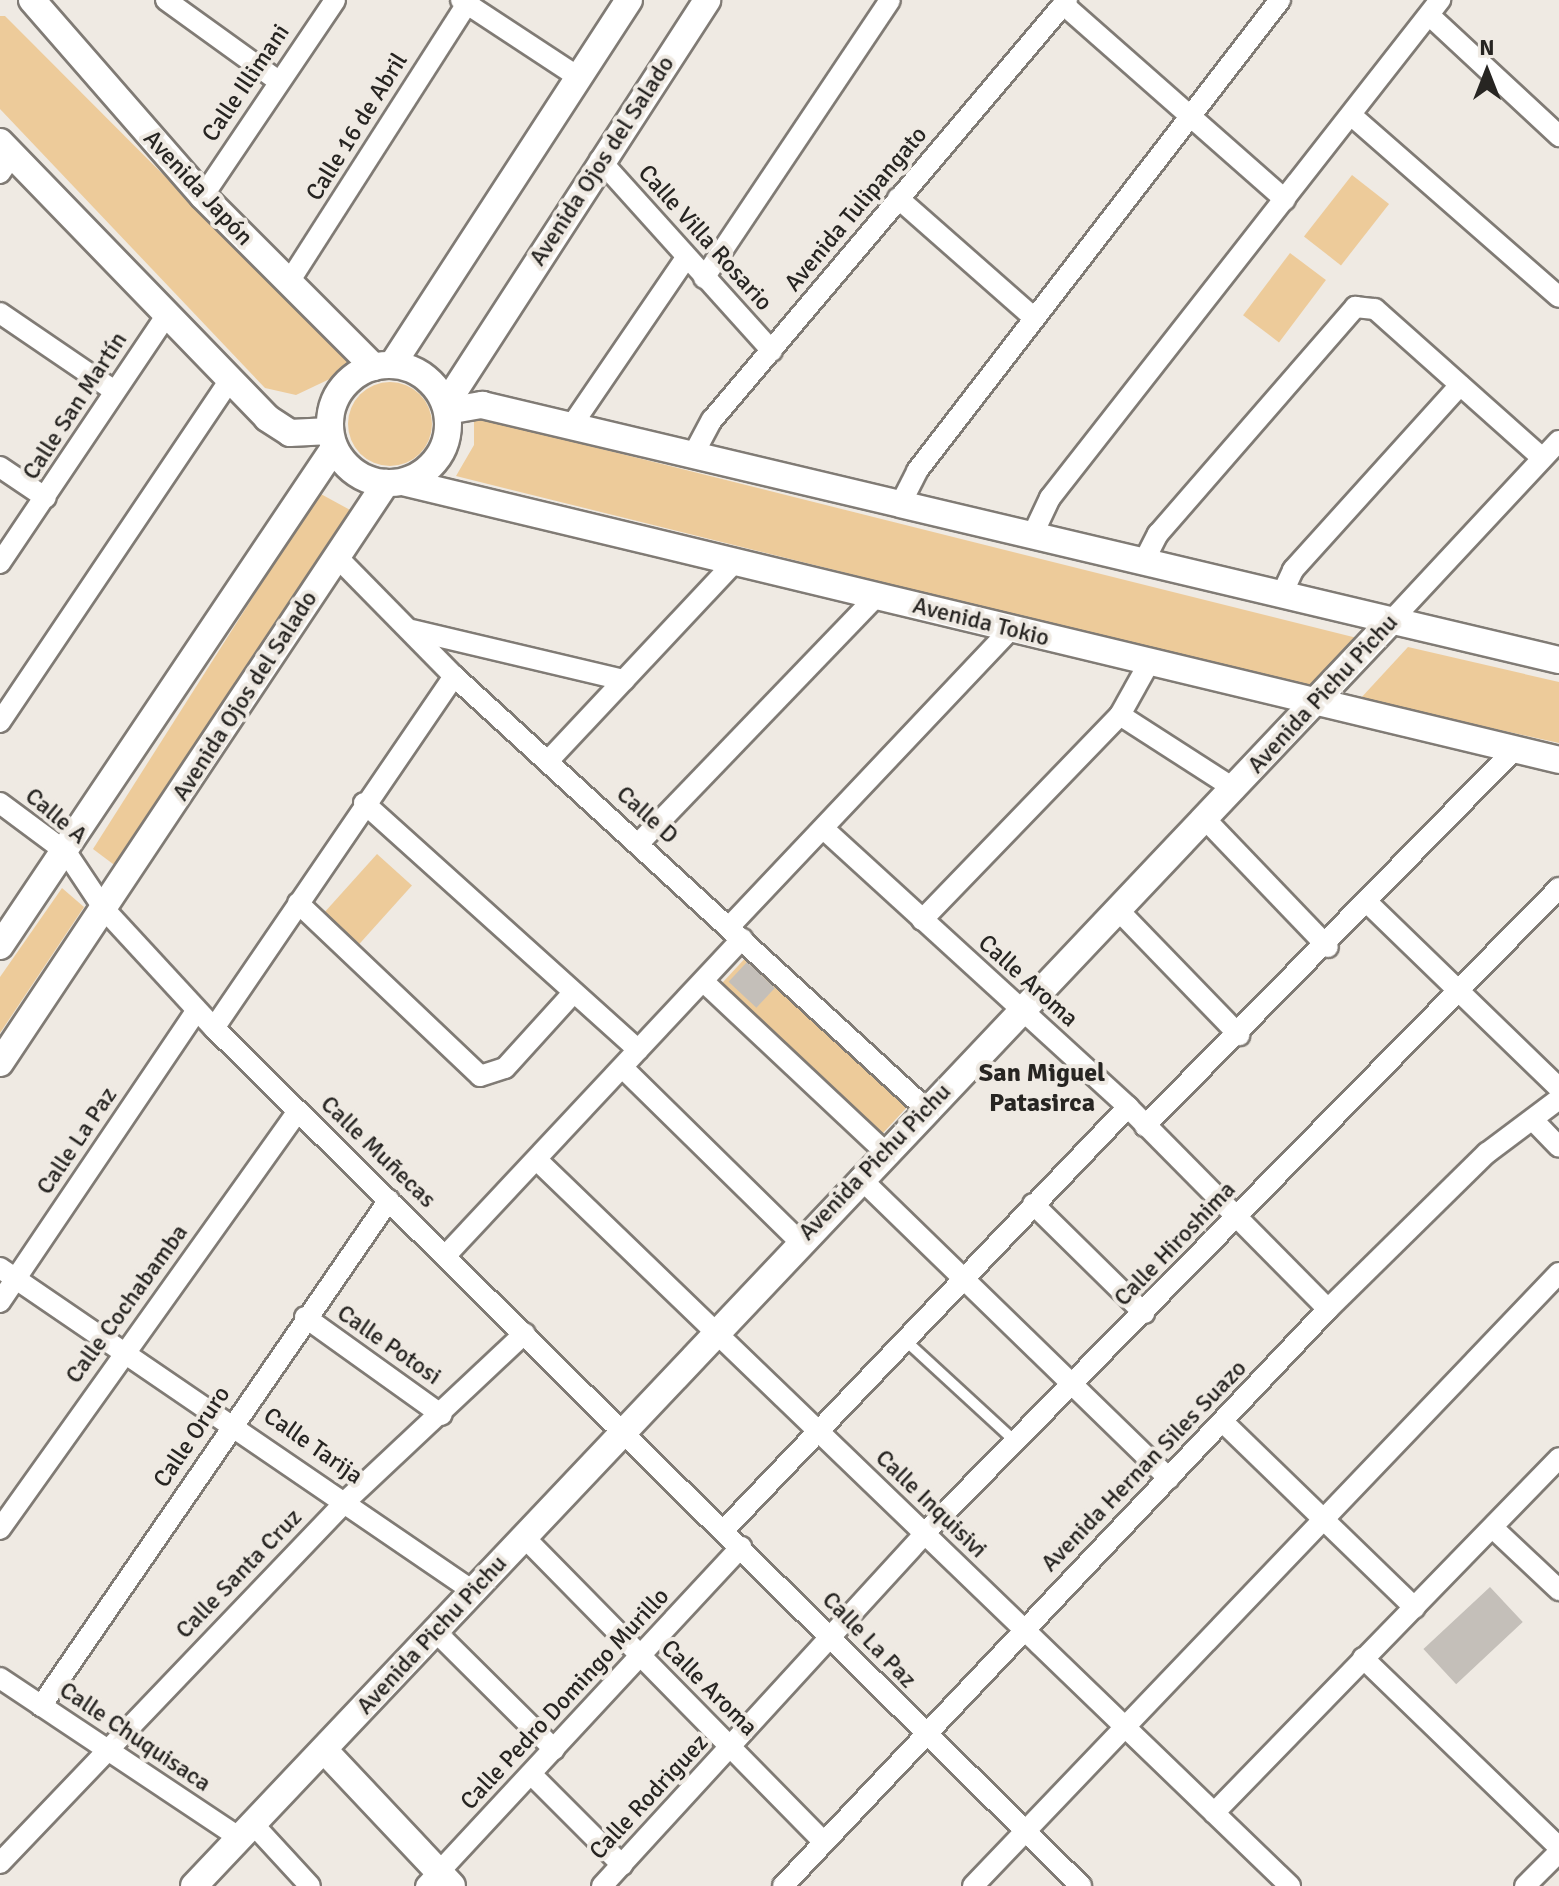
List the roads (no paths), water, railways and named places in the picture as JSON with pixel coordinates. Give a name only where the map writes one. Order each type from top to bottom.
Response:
[{"type":"street","points":[[166,0],[277,80]]},
{"type":"street","name":"Calle Illimani","points":[[203,196],[277,80],[335,0]]},
{"type":"street","points":[[0,946],[66,852],[332,440],[340,391],[383,366],[629,0]]},
{"type":"street","name":"Avenida Ojos del Salado","points":[[446,407],[600,160],[707,0]]},
{"type":"street","points":[[704,278],[890,0]]},
{"type":"street","points":[[900,505],[917,471],[1280,0]]},
{"type":"street","points":[[466,1],[578,77]]},
{"type":"street","name":"Calle 16 de Abril","points":[[289,282],[466,1]]},
{"type":"street","points":[[1065,2],[1285,200]]},
{"type":"street","name":"Avenida Tulipangato","points":[[693,455],[712,420],[1065,2]]},
{"type":"street","name":"Avenida Japón","points":[[41,5],[203,196],[289,282],[383,366]]},
{"type":"street","points":[[1032,536],[1050,498],[1434,7],[1559,136]]},
{"type":"street","points":[[1351,115],[1559,297]]},
{"type":"street","points":[[4,157],[229,381],[290,433],[332,440],[355,473],[394,483],[442,452],[446,407],[419,372],[383,366]]},
{"type":"street","name":"Calle Villa Rosario","points":[[600,160],[772,351]]},
{"type":"street","points":[[898,198],[1034,318]]},
{"type":"street","points":[[572,425],[686,258]]},
{"type":"street","points":[[1143,563],[1158,534],[1355,307],[1375,309],[1542,458]]},
{"type":"street","points":[[0,313],[113,390]]},
{"type":"street","name":"Calle San Martín","points":[[0,563],[46,498],[113,390],[165,317]]},
{"type":"street","points":[[0,722],[229,381]]},
{"type":"street","points":[[1281,596],[1293,570],[1460,385]]},
{"type":"street","points":[[446,407],[482,405],[572,425],[1281,596],[1558,656]]},
{"type":"street","name":"Avenida Pichu Pichu","points":[[194,1886],[325,1751],[799,1241],[1206,820],[1559,441]]},
{"type":"street","points":[[0,467],[46,498]]},
{"type":"street","name":"Avenida Ojos del Salado","points":[[0,1063],[336,556],[394,483]]},
{"type":"street","name":"Avenida Tokio","points":[[394,483],[1559,760]]},
{"type":"street","name":"Calle D","points":[[336,556],[454,676],[926,1109]]},
{"type":"street","points":[[548,761],[734,563]]},
{"type":"street","points":[[639,843],[876,597]]},
{"type":"street","points":[[412,630],[624,680]]},
{"type":"street","points":[[447,1254],[704,982],[736,932],[825,830],[1010,630]]},
{"type":"street","points":[[922,920],[1120,715],[1150,661]]},
{"type":"street","points":[[214,1028],[364,803],[454,676]]},
{"type":"street","points":[[1120,715],[1235,789]]},
{"type":"street","points":[[1145,1126],[1370,905],[1514,750]]},
{"type":"street","name":"Calle A","points":[[0,803],[66,852],[104,909]]},
{"type":"street","points":[[364,803],[572,994],[638,1050]]},
{"type":"street","points":[[1206,820],[1328,947]]},
{"type":"street","name":"Calle Aroma","points":[[825,830],[1128,1107],[1328,1309]]},
{"type":"street","name":"Calle Hiroshima","points":[[832,1639],[924,1534],[1072,1389],[1457,989],[1559,888]]},
{"type":"street","points":[[298,903],[480,1076],[505,1068],[572,994]]},
{"type":"street","points":[[1370,905],[1559,1088]]},
{"type":"street","name":"Calle Muñecas","points":[[104,909],[214,1028],[624,1426]]},
{"type":"street","points":[[1119,911],[1239,1035]]},
{"type":"street","points":[[704,982],[885,1152]]},
{"type":"street","name":"Calle La Paz","points":[[0,1302],[8,1273],[197,1010]]},
{"type":"street","points":[[624,1069],[799,1241]]},
{"type":"street","name":"Avenida Hernan Siles Suazo","points":[[783,1886],[1328,1309],[1487,1153],[1559,1099]]},
{"type":"street","points":[[724,1530],[961,1278],[1128,1107]]},
{"type":"street","name":"Calle Cochabamba","points":[[0,1529],[124,1350],[298,1111]]},
{"type":"street","points":[[1533,1120],[1559,1147]]},
{"type":"street","name":"Calle Inquisivi","points":[[537,1160],[1290,1886]]},
{"type":"street","points":[[860,1178],[1072,1389],[1169,1478]]},
{"type":"street","name":"Calle Oruro","points":[[41,1706],[305,1317],[389,1200]]},
{"type":"street","points":[[1033,1204],[1144,1313]]},
{"type":"street","name":"Calle Tarija","points":[[8,1273],[234,1422],[473,1591]]},
{"type":"street","points":[[973,1886],[1128,1729],[1321,1517],[1559,1273]]},
{"type":"street","name":"Calle Potosi","points":[[305,1317],[442,1415]]},
{"type":"street","name":"Calle Santa Cruz","points":[[0,1863],[346,1501],[442,1415],[525,1333]]},
{"type":"street","points":[[1223,1422],[1415,1608]]},
{"type":"street","name":"Calle La Paz","points":[[624,1426],[926,1735],[1081,1886]]},
{"type":"street","points":[[1214,1813],[1559,1458]]},
{"type":"street","points":[[1493,1528],[1559,1590]]},
{"type":"street","name":"Calle Aroma","points":[[524,1537],[824,1842]]},
{"type":"street","name":"Calle Pedro Domingo Murillo","points":[[440,1882],[531,1774],[741,1547]]},
{"type":"street","points":[[435,1631],[554,1749]]},
{"type":"street","name":"Calle Rodriguez","points":[[602,1886],[832,1639]]},
{"type":"street","points":[[1363,1658],[1559,1849],[1525,1886]]},
{"type":"street","name":"Calle Chuquisaca","points":[[0,1678],[105,1750],[246,1831],[310,1886]]},
{"type":"street","points":[[325,1751],[440,1882]]},
{"type":"street","points":[[531,1774],[622,1865]]},
{"type":"lane","points":[[903,1339],[1017,1443]]},
{"type":"district","name":"San Miguel Patasirca","points":[[1042,1089]]}]
